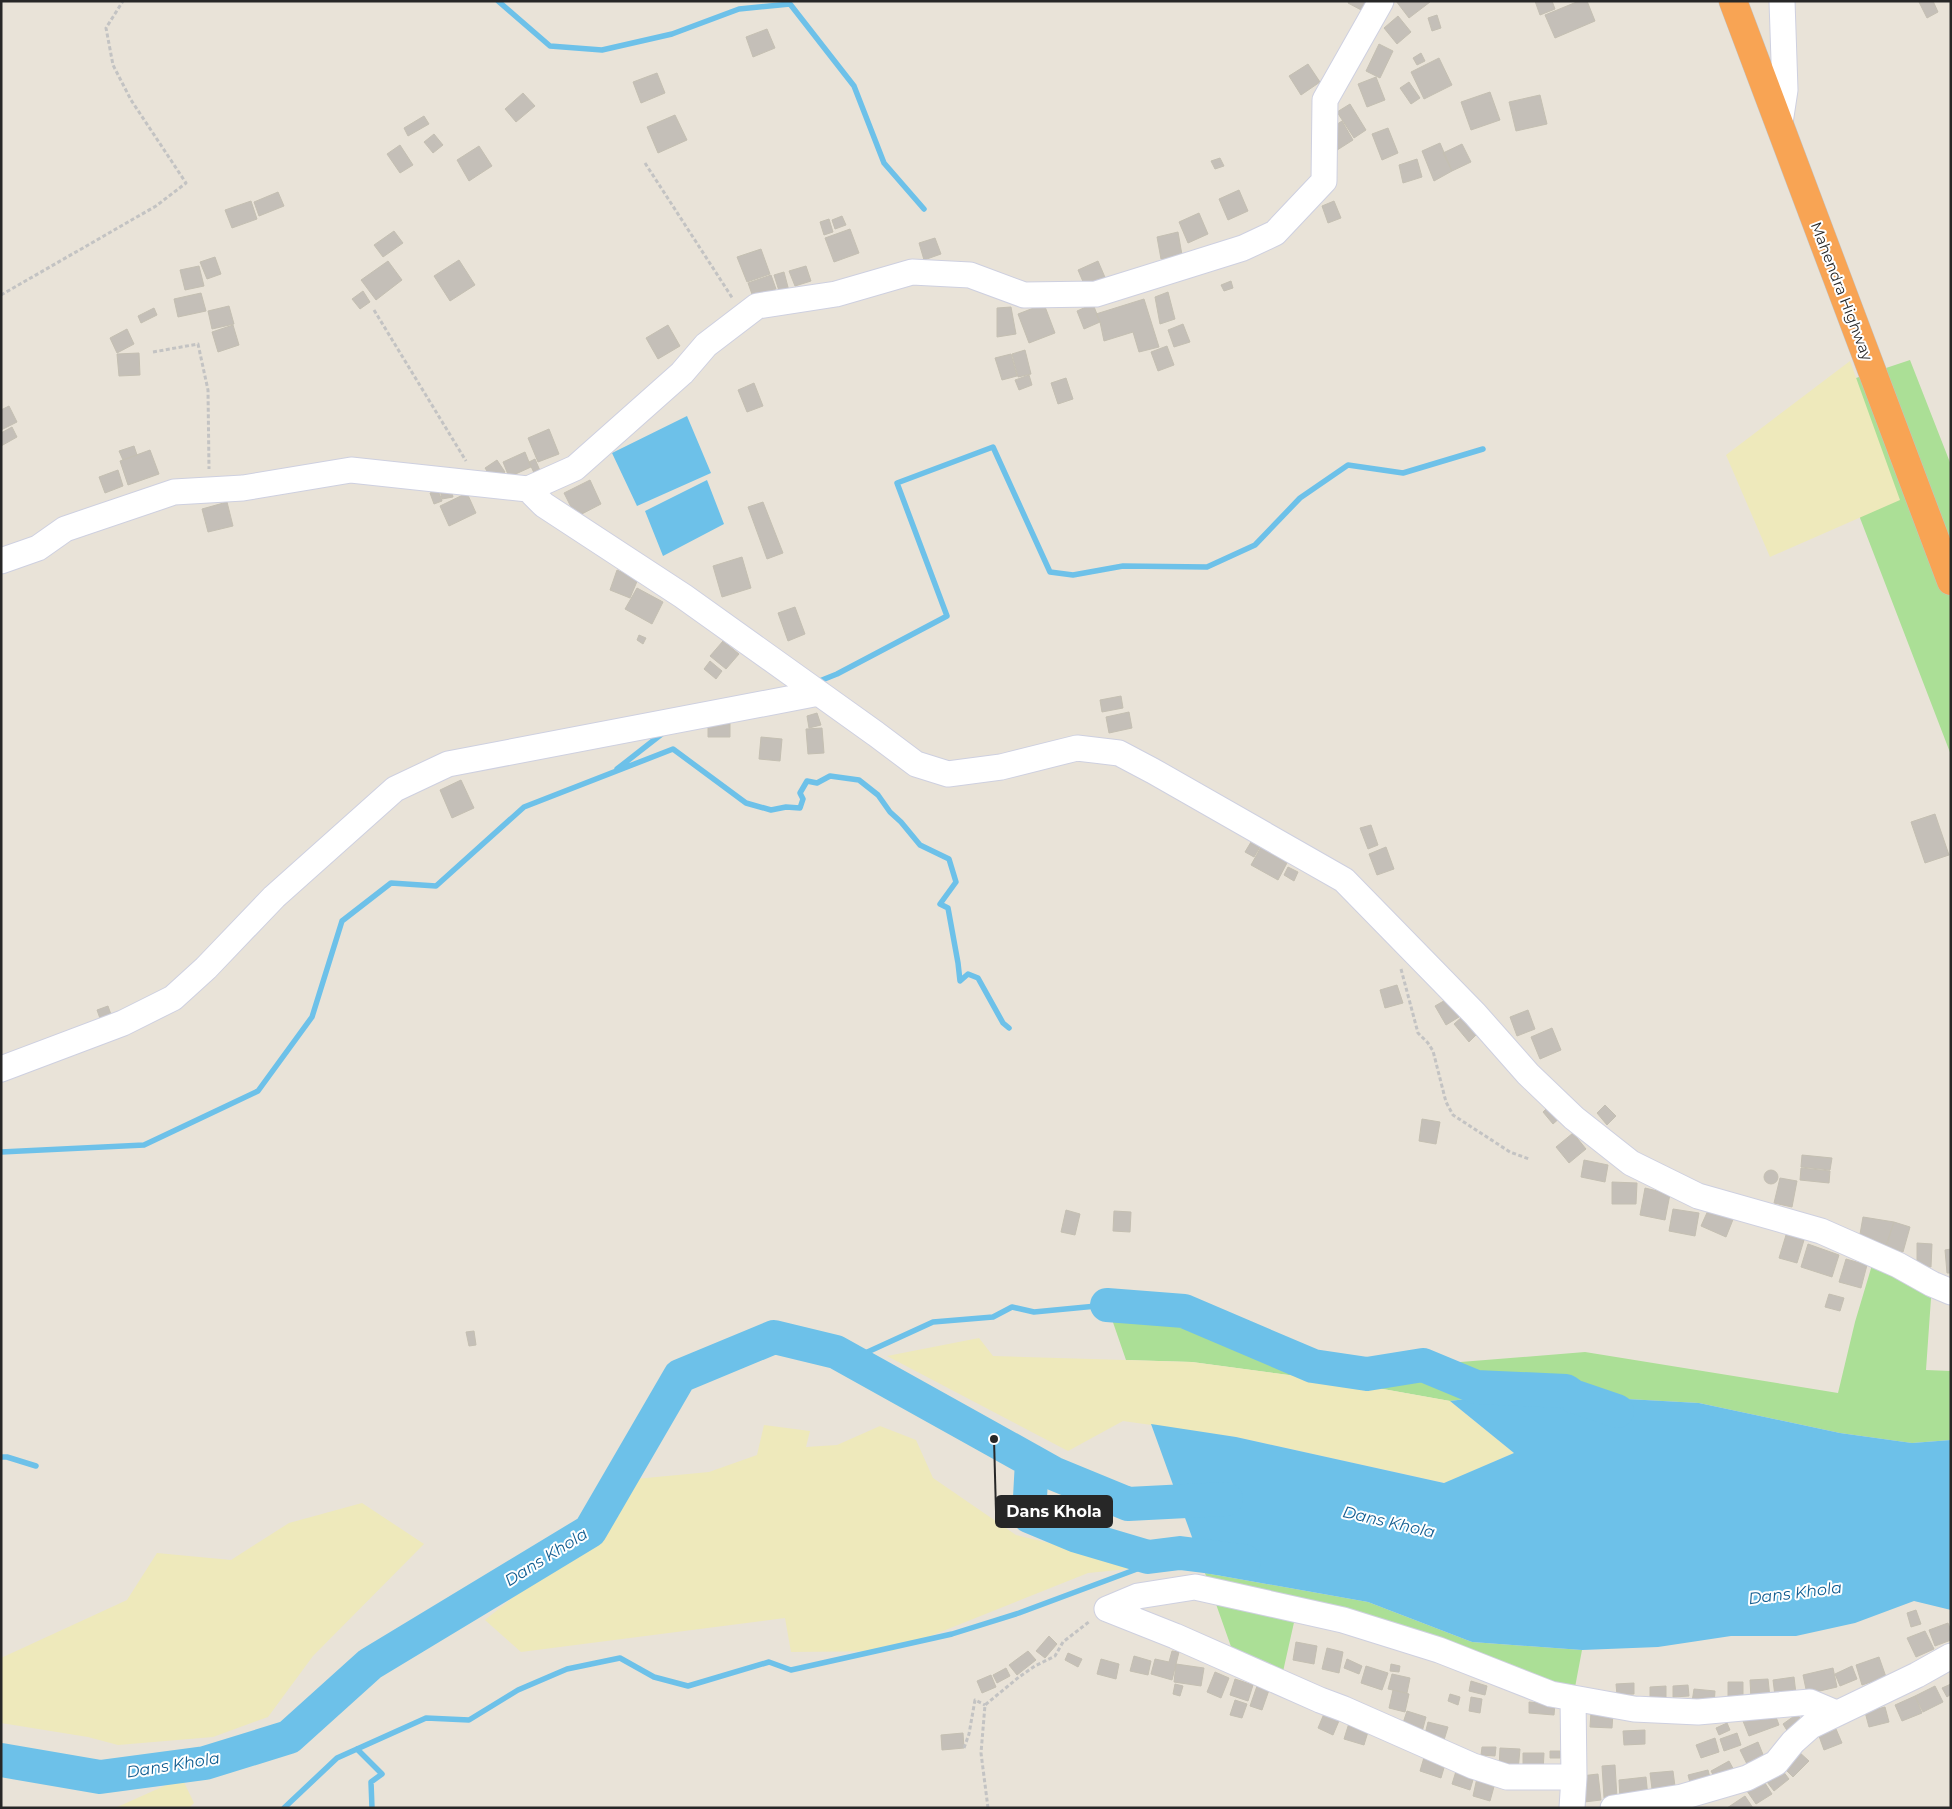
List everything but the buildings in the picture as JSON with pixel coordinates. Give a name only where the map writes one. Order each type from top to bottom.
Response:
[{"type":"highway","name":"Mahendra Highway","points":[[1733,1],[1951,580]]},
{"type":"street","points":[[1,561],[38,548],[65,529],[174,492],[243,488],[351,470],[528,489],[575,468],[682,373],[706,345],[757,306],[836,294],[912,272],[970,275],[1024,295],[1096,294],[1243,248],[1274,233],[1324,181],[1326,100],[1381,1]]},
{"type":"street","points":[[1780,123],[1785,90],[1782,1]]},
{"type":"street","points":[[528,489],[544,505],[683,596],[916,764],[948,774],[1000,767],[1077,748],[1118,753],[1154,770],[1344,880],[1475,1014],[1528,1074],[1574,1118],[1631,1162],[1698,1196],[1821,1231],[1898,1265],[1951,1292]]},
{"type":"street","points":[[1,1069],[123,1023],[173,998],[206,968],[274,897],[395,789],[448,764],[819,693]]},
{"type":"street","points":[[1107,1609],[1138,1596],[1195,1586],[1343,1620],[1439,1650],[1551,1694],[1634,1709],[1698,1712],[1810,1702],[1836,1713]]},
{"type":"street","points":[[1107,1609],[1176,1636],[1473,1766],[1507,1777],[1574,1777]]},
{"type":"street","points":[[1612,1808],[1682,1797],[1747,1778],[1776,1763],[1793,1742],[1811,1726],[1917,1675],[1951,1656]]},
{"type":"street","points":[[1572,1808],[1574,1777],[1573,1698]]},
{"type":"path","points":[[1,295],[156,206],[186,183],[131,100],[113,65],[106,28],[123,1]]},
{"type":"path","points":[[646,163],[744,316]]},
{"type":"path","points":[[374,310],[480,484]]},
{"type":"path","points":[[153,352],[198,344],[208,390],[209,490]]},
{"type":"path","points":[[1400,962],[1418,1033],[1433,1051],[1446,1102],[1453,1115],[1510,1152],[1528,1159]]},
{"type":"path","points":[[988,1808],[981,1753],[985,1705],[1019,1677],[1055,1656],[1063,1642],[1084,1624],[1107,1609]]},
{"type":"path","points":[[964,1748],[969,1734],[975,1700],[985,1705]]},
{"type":"green space","points":[[1910,360],[1951,465],[1951,755],[1860,518],[1856,378]]},
{"type":"green space","points":[[1875,1255],[1932,1284],[1926,1370],[1951,1371],[1951,1440],[1912,1443],[1840,1433],[1699,1403],[1573,1396],[1481,1397],[1450,1401],[1355,1384],[1192,1362],[1126,1360],[1107,1305],[1184,1311],[1313,1366],[1367,1374],[1423,1365],[1585,1352],[1838,1393],[1855,1322]]},
{"type":"green space","points":[[1205,1573],[1368,1602],[1472,1642],[1582,1650],[1573,1698],[1297,1609],[1280,1685],[1240,1672]]},
{"type":"sand","points":[[1850,361],[1900,500],[1770,557],[1726,455]]},
{"type":"sand","points":[[979,1338],[993,1356],[1192,1362],[1355,1384],[1450,1401],[1514,1453],[1445,1483],[1236,1437],[1123,1421],[1068,1451],[887,1356]]},
{"type":"sand","points":[[764,1425],[810,1431],[806,1447],[837,1445],[880,1426],[916,1440],[933,1478],[1016,1535],[1148,1567],[1088,1573],[893,1651],[791,1652],[785,1618],[521,1652],[485,1620],[595,1531],[625,1480],[709,1472],[757,1455]]},
{"type":"sand","points":[[362,1503],[424,1544],[313,1656],[268,1717],[213,1737],[118,1745],[88,1737],[1,1723],[1,1658],[127,1600],[157,1553],[231,1560],[289,1523]]},
{"type":"sand","points":[[182,1778],[194,1803],[189,1808],[115,1808]]},
{"type":"water","points":[[687,416],[711,473],[637,506],[612,453]]},
{"type":"water","points":[[707,480],[724,524],[663,556],[645,511]]},
{"type":"water","points":[[1573,1396],[1699,1403],[1840,1433],[1912,1443],[1951,1440],[1951,1610],[1914,1601],[1855,1623],[1796,1636],[1731,1636],[1658,1647],[1582,1650],[1472,1642],[1368,1602],[1205,1573],[1151,1424],[1236,1437],[1444,1483],[1514,1453],[1450,1401],[1481,1397]]},
{"type":"waterway","points":[[498,1],[550,46],[602,50],[672,34],[739,9],[790,4],[854,86],[884,163],[924,209]]},
{"type":"waterway","points":[[817,682],[837,674],[947,616],[897,483],[993,447],[1050,572],[1073,575],[1123,566],[1207,567],[1255,545],[1300,498],[1348,465],[1403,473],[1483,449]]},
{"type":"waterway","points":[[617,769],[663,733]]},
{"type":"waterway","points":[[1,1152],[144,1145],[258,1091],[312,1017],[342,921],[391,883],[436,886],[524,807],[673,749],[746,803],[771,810],[786,807],[800,808],[803,799],[800,793],[807,781],[817,783],[830,776],[859,780],[878,795],[890,812],[920,845],[949,859],[956,882],[940,904],[948,908],[960,981],[968,974],[978,978],[1003,1023],[1009,1028]]},
{"type":"waterway","points":[[850,1360],[933,1322],[993,1317],[1012,1307],[1034,1312],[1107,1305]]},
{"type":"waterway","points":[[1107,1305],[1184,1311],[1313,1366],[1367,1374],[1423,1365],[1476,1387],[1566,1391],[1573,1396],[1617,1411]]},
{"type":"waterway","name":"Dans Khola","points":[[1,1760],[100,1777],[205,1763],[289,1737],[370,1664],[590,1531],[680,1376],[774,1337],[836,1352],[1055,1474],[1128,1504],[1226,1499]]},
{"type":"waterway","points":[[1,1457],[36,1466]]},
{"type":"waterway","points":[[1032,1461],[1029,1516],[1077,1536],[1148,1557],[1180,1553],[1244,1561]]},
{"type":"waterway","points":[[284,1808],[337,1758],[426,1718],[469,1720],[518,1690],[567,1669],[620,1658],[654,1677],[688,1686],[769,1662],[791,1670],[952,1634],[1019,1613],[1180,1553]]},
{"type":"waterway","points":[[357,1749],[382,1774],[371,1782],[372,1808]]},
{"type":"place","name":"Dans Khola","points":[[994,1439]]}]
